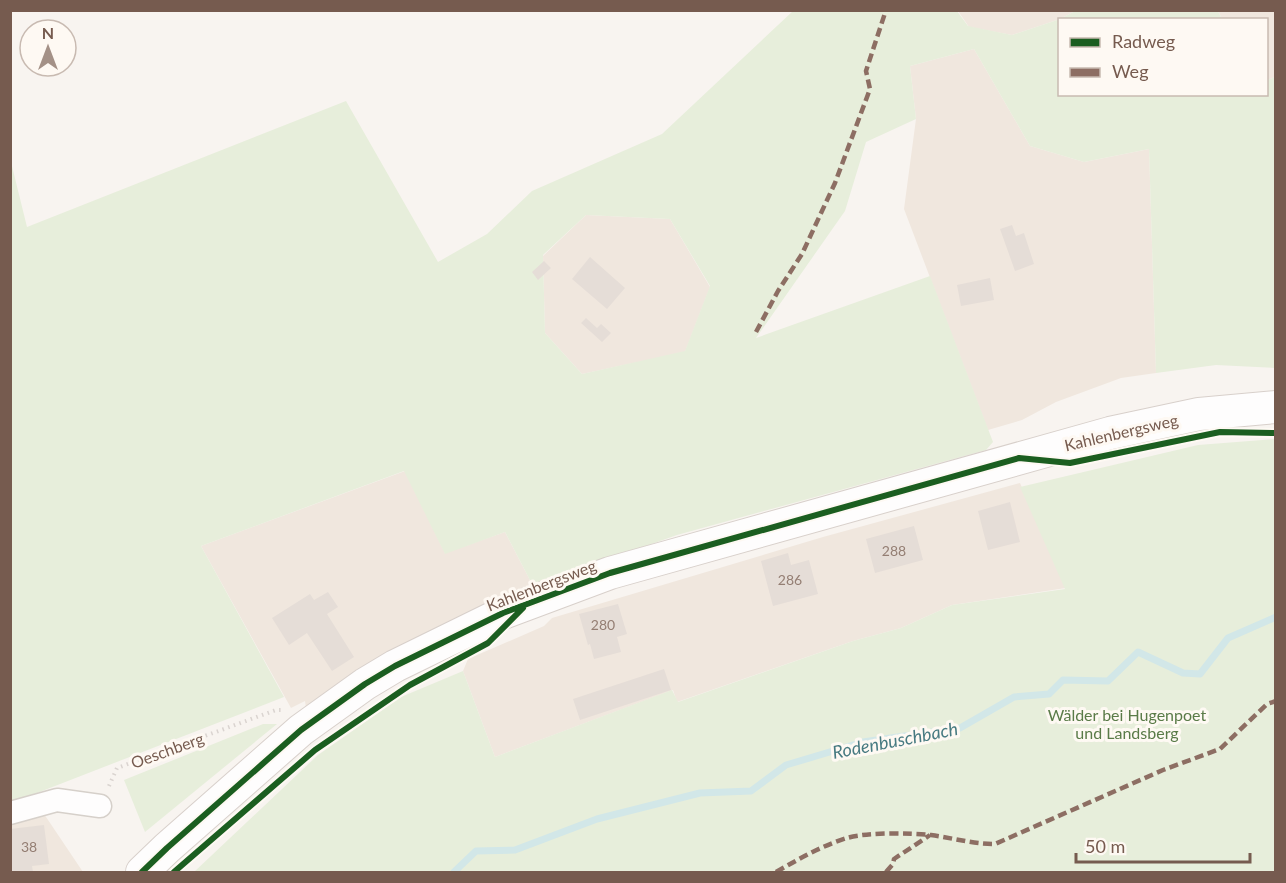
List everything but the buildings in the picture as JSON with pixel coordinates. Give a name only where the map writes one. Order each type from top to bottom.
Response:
[{"type":"street","name":"Kahlenbergsweg","points":[[142,873],[167,848],[301,730],[365,684],[395,666],[503,613],[610,573],[1110,433],[1199,414],[1275,407]]},
{"type":"street","points":[[10,813],[57,801],[100,806]]},
{"type":"shaded area","points":[[958,11],[1075,11],[1058,20],[1012,35],[969,27]]},
{"type":"shaded area","points":[[1218,11],[1275,11],[1275,77],[1268,80],[1268,18],[1222,18]]},
{"type":"shaded area","points":[[974,49],[1030,146],[1084,162],[1149,149],[1156,373],[1121,378],[1056,402],[1022,420],[988,430],[904,209],[916,119],[910,66]]},
{"type":"shaded area","points":[[586,215],[670,219],[710,287],[685,352],[582,374],[545,333],[543,256]]},
{"type":"shaded area","points":[[405,471],[445,553],[505,532],[533,586],[420,636],[356,672],[306,708],[305,701],[291,708],[201,546]]},
{"type":"shaded area","points":[[1020,483],[1066,588],[952,605],[901,628],[853,641],[677,702],[673,690],[495,757],[463,671],[468,659],[544,626],[552,618],[823,537]]},
{"type":"shaded area","points":[[42,811],[83,872],[11,872],[10,819]]},
{"type":"green space","points":[[793,11],[957,11],[968,26],[1012,35],[1058,20],[1058,96],[1268,96],[1268,80],[1275,77],[1275,368],[1216,365],[1156,373],[1149,149],[1084,162],[1030,146],[974,49],[910,66],[916,119],[866,142],[845,211],[756,338],[930,276],[993,442],[986,450],[677,535],[533,586],[505,532],[445,554],[404,471],[201,546],[284,697],[11,802],[10,158],[27,227],[346,101],[438,262],[487,234],[532,191],[662,134]],"holes":[[[586,215],[670,219],[710,286],[685,351],[582,374],[545,333],[543,255]]]},
{"type":"green space","points":[[1075,11],[1218,11],[1222,18],[1062,18]]},
{"type":"green space","name":"Wälder bei Hugenpoet und Landsberg","points":[[1275,439],[1275,872],[194,872],[318,755],[401,697],[463,671],[495,757],[672,690],[678,702],[853,641],[901,628],[952,605],[1065,589],[1020,487],[1198,445]]},
{"type":"green space","points":[[263,724],[277,724],[145,832],[124,780]]},
{"type":"waterway","name":"Rodenbuschbach","points":[[454,872],[476,851],[515,850],[597,819],[700,793],[751,791],[786,765],[863,742],[960,728],[1014,697],[1049,694],[1063,680],[1108,681],[1138,652],[1183,673],[1200,674],[1228,638],[1276,617]]},
{"type":"marked path","points":[[756,332],[778,291],[802,254],[835,183],[870,89],[866,71],[886,10]]},
{"type":"marked path","points":[[776,872],[828,845],[847,838],[866,835],[922,834],[995,844],[1163,770],[1220,749],[1267,704],[1276,701]]},
{"type":"marked path","points":[[886,872],[894,859],[930,835]]},
{"type":"cycle path","points":[[142,872],[301,730],[365,684],[395,666],[503,613],[610,573],[1019,458],[1070,463],[1220,432],[1276,433]]},
{"type":"cycle path","points":[[174,872],[315,750],[410,685],[488,643],[523,608]]}]
